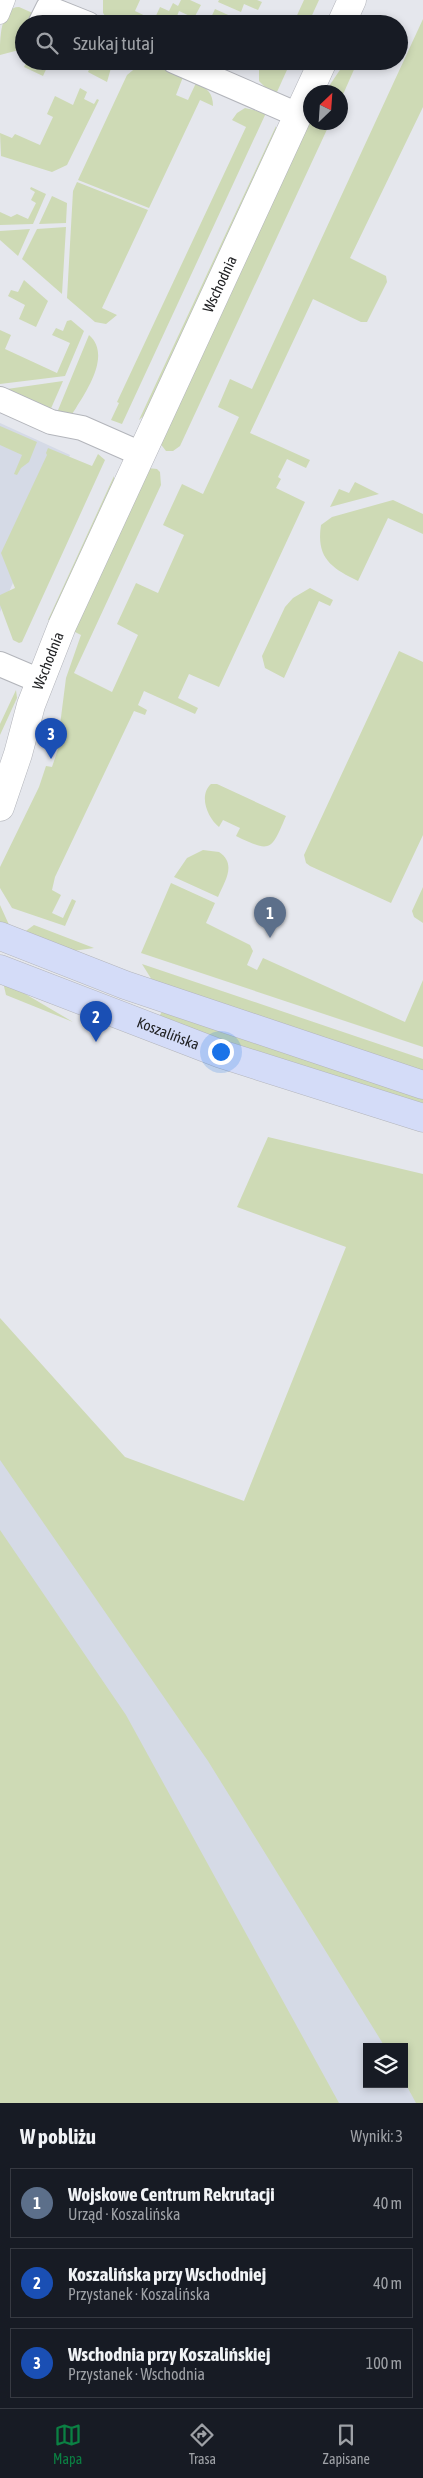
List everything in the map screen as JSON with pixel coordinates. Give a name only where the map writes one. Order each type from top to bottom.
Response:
[{"type":"main road","points":[[0,936],[125,985],[423,1085]]},
{"type":"main road","name":"Koszalińska","points":[[0,969],[221,1054],[423,1118]]},
{"type":"street","points":[[0,15],[6,0]]},
{"type":"street","points":[[345,15],[352,0]]},
{"type":"street","points":[[44,15],[48,8],[66,15]]},
{"type":"street","points":[[195,70],[298,115]]},
{"type":"street","name":"Wschodnia","points":[[0,807],[18,754],[35,693],[62,626],[319,70]]},
{"type":"street","points":[[0,399],[51,422],[82,428],[141,454]]},
{"type":"street","points":[[0,664],[35,693]]},
{"type":"street","name":"Wschodnia","points":[[0,755],[35,693]]},
{"type":"shaded area","points":[[0,423],[70,455],[0,612]]},
{"type":"shaded area","points":[[0,1430],[418,2053],[423,2103],[252,2103],[0,1727]]},
{"type":"green space","points":[[103,0],[140,0],[135,11],[143,15],[104,15]]},
{"type":"green space","points":[[181,0],[190,0],[201,5],[196,15],[188,15],[179,11],[177,15],[156,15],[160,7],[169,11],[173,3],[178,6]]},
{"type":"green space","points":[[219,0],[257,0],[262,2],[258,10],[244,4],[241,12],[218,2]]},
{"type":"green space","points":[[304,0],[319,0],[312,15],[297,15]]},
{"type":"green space","points":[[19,7],[35,14],[15,15],[15,51],[0,55],[2,25],[8,12],[13,8]]},
{"type":"green space","points":[[215,9],[228,15],[212,15]]},
{"type":"green space","points":[[423,19],[423,107],[350,258],[386,276],[387,282],[367,322],[361,322],[313,299],[250,433],[310,460],[306,468],[287,459],[278,477],[281,479],[276,488],[305,502],[219,687],[189,674],[178,698],[198,708],[195,714],[144,691],[138,705],[147,710],[145,715],[134,711],[55,877],[52,890],[61,895],[52,913],[63,918],[72,899],[76,901],[65,926],[12,908],[0,888],[0,867],[39,787],[46,766],[52,767],[58,749],[53,747],[60,725],[66,678],[81,635],[73,631],[148,468],[157,469],[160,472],[161,485],[74,673],[112,692],[138,635],[117,624],[136,583],[158,593],[184,535],[163,525],[182,484],[203,494],[239,417],[218,407],[230,379],[252,389],[399,70],[408,70],[408,51]]},
{"type":"green space","points":[[30,70],[46,70],[43,76]]},
{"type":"green space","points":[[89,70],[110,70],[107,82],[88,72]]},
{"type":"green space","points":[[133,70],[166,70],[183,77],[176,95],[188,100],[196,83],[209,92],[212,98],[213,106],[200,100],[149,208],[78,180],[127,75]]},
{"type":"green space","points":[[259,70],[287,70],[277,92],[268,90],[259,81]]},
{"type":"green space","points":[[340,70],[354,70],[347,85],[330,85]]},
{"type":"green space","points":[[80,88],[87,92],[84,99],[94,104],[97,99],[99,100],[67,165],[52,172],[1,156],[0,133],[12,138],[15,134],[40,145],[53,117],[47,114],[55,96],[73,105]]},
{"type":"green space","points":[[245,108],[266,113],[122,424],[111,420],[119,403],[117,402],[246,127],[232,120],[237,113]]},
{"type":"green space","points":[[276,126],[276,135],[148,412],[139,420]]},
{"type":"green space","points":[[304,130],[327,130],[180,446],[173,451],[166,451],[159,442]]},
{"type":"green space","points":[[77,182],[148,210],[102,308],[117,315],[106,324],[95,322],[67,298],[73,191]]},
{"type":"green space","points":[[31,187],[46,194],[33,224],[0,225],[0,212],[11,217],[17,214],[28,219],[36,203],[31,200],[35,192],[30,189]]},
{"type":"green space","points":[[52,196],[67,203],[66,223],[39,224]]},
{"type":"green space","points":[[66,227],[62,294],[22,259],[37,229]]},
{"type":"green space","points":[[30,229],[18,256],[0,240],[0,231]]},
{"type":"green space","points":[[24,280],[48,301],[36,327],[19,319],[25,305],[8,296],[11,290],[18,292]]},
{"type":"green space","points":[[71,320],[84,331],[65,376],[0,384],[0,330],[11,335],[5,349],[57,373],[70,343],[52,335],[56,328],[63,331],[67,321]]},
{"type":"green space","points":[[89,335],[95,343],[98,352],[98,361],[91,382],[72,414],[56,415]]},
{"type":"green space","points":[[63,381],[49,413],[0,390]]},
{"type":"green space","points":[[0,426],[37,442],[29,462],[21,468],[17,475],[14,474],[22,455],[0,445]]},
{"type":"green space","points":[[48,448],[92,466],[98,454],[105,460],[22,642],[19,643],[13,640],[0,605],[0,595],[15,588],[1,553],[47,455]]},
{"type":"green space","points":[[114,476],[114,480],[51,621],[48,620]]},
{"type":"green space","points":[[355,482],[379,494],[330,507],[339,489],[349,493]]},
{"type":"green space","points":[[393,500],[423,514],[423,534],[388,518],[358,581],[333,566],[323,554],[320,536],[321,525],[332,517]]},
{"type":"green space","points":[[310,588],[333,600],[330,606],[319,601],[284,678],[265,668],[262,656],[285,607],[293,598]]},
{"type":"green space","points":[[399,651],[423,662],[423,835],[391,903],[310,866],[306,863],[304,855]]},
{"type":"green space","points":[[16,690],[17,698],[0,735],[0,724]]},
{"type":"green space","points":[[211,784],[217,784],[286,816],[273,842],[268,846],[256,845],[236,836],[240,828],[223,820],[219,827],[211,818],[206,807],[205,795]]},
{"type":"green space","points":[[203,850],[219,852],[227,862],[228,873],[218,897],[174,877],[187,858]]},
{"type":"green space","points":[[171,883],[215,903],[206,923],[250,945],[253,951],[247,965],[257,970],[263,958],[405,1022],[423,980],[423,1047],[141,953]]},
{"type":"green space","points":[[423,887],[423,923],[414,917],[412,911]]},
{"type":"green space","points":[[0,905],[10,927],[0,922]]},
{"type":"green space","points":[[34,925],[94,948],[73,951],[23,933]]},
{"type":"green space","points":[[142,964],[423,1059],[423,1073],[152,980]]},
{"type":"green space","points":[[3,982],[10,985],[73,1022],[6,995]]},
{"type":"green space","points":[[162,1012],[423,1098],[423,1106],[225,1044],[159,1016]]},
{"type":"green space","points":[[268,1137],[423,1174],[423,2103],[416,2103],[408,2088],[408,2043],[383,2043],[208,1761],[0,1460],[0,1318],[125,1457],[244,1501],[346,1247],[237,1207]]},
{"type":"green space","points":[[0,1530],[126,1715],[339,2103],[0,2103]]},
{"type":"place","name":"Wschodnia przy Koszalińskiej","points":[[51,759]]},
{"type":"place","name":"Wojskowe Centrum Rekrutacji","points":[[270,938]]},
{"type":"place","name":"Koszalińska przy Wschodniej","points":[[96,1042]]}]
